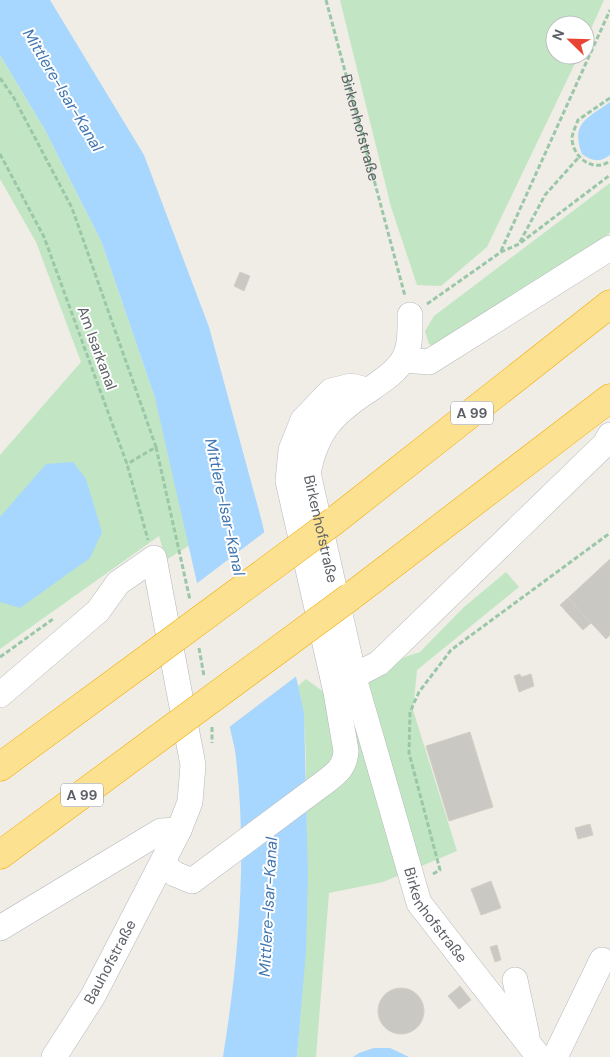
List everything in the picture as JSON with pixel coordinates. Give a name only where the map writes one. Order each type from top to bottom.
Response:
[{"type":"highway","name":"A 99","points":[[0,767],[334,522],[610,304]]},
{"type":"highway","name":"A 99","points":[[0,855],[350,597],[610,398]]},
{"type":"street","points":[[410,315],[409,339],[404,360],[429,362],[610,248]]},
{"type":"street","name":"Birkenhofstraße","points":[[404,360],[387,378],[339,410],[321,431],[312,451],[308,473],[354,676],[419,903],[534,1050]]},
{"type":"street","points":[[162,864],[175,874],[192,881],[321,786],[341,769],[346,760],[336,692],[288,481],[291,450],[303,420],[332,391],[351,386],[367,390]]},
{"type":"street","points":[[354,676],[379,663],[605,444],[610,435]]},
{"type":"street","points":[[0,695],[98,611],[118,583],[154,558]]},
{"type":"street","name":"Bauhofstraße","points":[[54,1057],[93,996],[179,830],[190,802],[193,765],[154,558]]},
{"type":"street","points":[[0,928],[161,831],[179,830]]},
{"type":"street","points":[[555,1057],[602,960]]},
{"type":"street","points":[[515,980],[534,1050]]},
{"type":"path","name":"Birkenhofstraße","points":[[326,0],[410,315]]},
{"type":"path","points":[[501,252],[610,10]]},
{"type":"path","points":[[0,78],[14,98],[72,208],[156,447],[191,607]]},
{"type":"path","points":[[610,98],[578,120],[572,140],[579,157],[584,162],[596,166],[610,161]]},
{"type":"path","name":"Am Isarkanal","points":[[0,154],[44,237],[127,464],[154,558]]},
{"type":"path","points":[[519,244],[545,195],[579,157]]},
{"type":"path","points":[[410,315],[448,291],[501,252],[519,244],[610,175]]},
{"type":"path","points":[[127,464],[156,447]]},
{"type":"path","points":[[413,886],[440,870],[409,753],[410,712],[419,692],[451,650],[610,533]]},
{"type":"path","points":[[199,646],[205,683]]},
{"type":"path","points":[[211,719],[212,728]]},
{"type":"green space","points":[[340,0],[604,0],[595,20],[595,15],[545,15],[545,65],[574,65],[487,247],[441,286],[417,285],[391,207]]},
{"type":"green space","points":[[0,55],[44,128],[102,243],[156,401],[190,545],[166,560],[159,536],[0,649],[0,455],[81,362],[36,242],[0,179]]},
{"type":"green space","points":[[610,183],[610,233],[436,348],[429,344],[425,331],[434,316]]},
{"type":"green space","points":[[506,572],[519,587],[417,670],[413,710],[457,851],[383,882],[329,893],[316,1057],[297,1057],[304,960],[307,864],[305,742],[298,686],[306,679],[325,693],[335,753],[333,767],[323,777],[324,794],[344,777],[351,764],[351,743],[344,708],[390,662],[420,652],[464,607]]},
{"type":"water","name":"Mittlere-Isar-Kanal","points":[[0,0],[50,0],[144,155],[209,327],[262,522],[304,713],[308,874],[306,951],[297,1057],[223,1057],[229,1019],[240,904],[241,827],[235,750],[155,398],[102,243],[44,128],[0,55]]},
{"type":"water","points":[[610,102],[610,155],[603,159],[592,160],[582,154],[578,135],[580,128],[588,117]]},
{"type":"water","points":[[73,462],[86,479],[102,532],[90,558],[20,608],[0,602],[0,517],[46,464]]},
{"type":"water","points":[[374,1048],[390,1048],[409,1057],[353,1057]]},
{"type":"pier","points":[[266,531],[298,675],[228,728],[196,584]]},
{"type":"building","points":[[240,272],[250,276],[244,291],[234,286]]},
{"type":"building","points":[[610,559],[610,635],[606,639],[568,598]]},
{"type":"building","points":[[568,598],[591,623],[583,630],[560,605]]},
{"type":"building","points":[[520,674],[521,677],[531,674],[534,686],[519,692],[514,676]]},
{"type":"building","points":[[470,732],[493,807],[449,821],[426,746]]},
{"type":"building","points":[[590,824],[593,835],[578,839],[575,828]]},
{"type":"building","points":[[491,881],[501,908],[481,915],[471,889]]},
{"type":"building","points":[[497,945],[501,960],[495,962],[490,947]]},
{"type":"building","points":[[460,986],[471,1000],[459,1009],[448,996]]},
{"type":"building","points":[[396,988],[406,988],[420,998],[424,1011],[420,1024],[414,1030],[406,1034],[396,1034],[382,1024],[378,1016],[378,1006],[388,992]]}]
